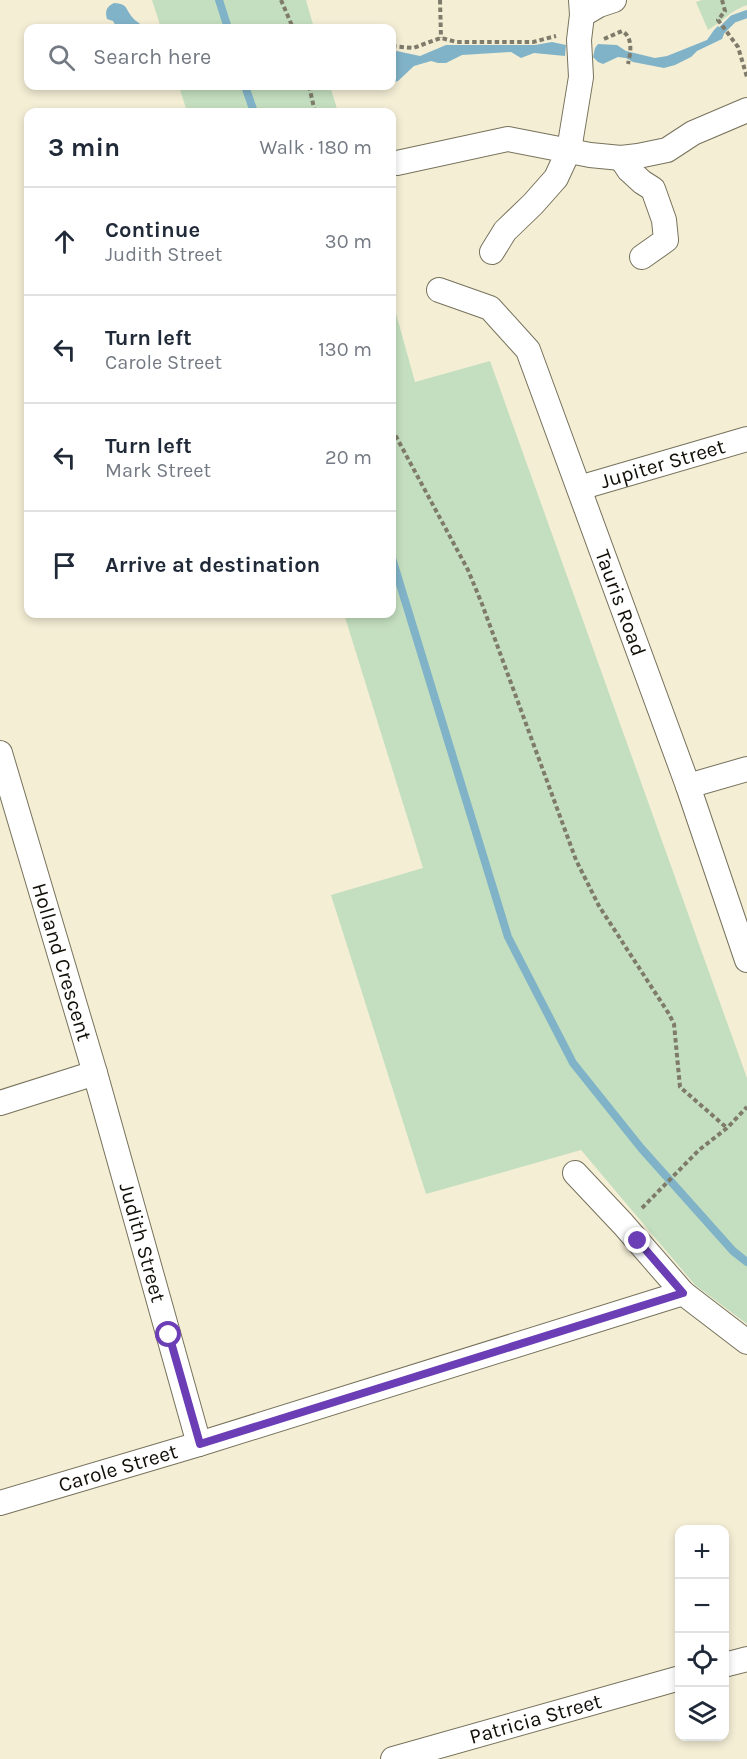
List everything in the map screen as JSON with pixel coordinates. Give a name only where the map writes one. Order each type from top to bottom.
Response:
[{"type":"street","points":[[492,252],[505,231],[556,178],[569,150],[581,77],[579,40],[581,8],[614,0]]},
{"type":"street","points":[[397,164],[508,139],[590,155],[621,158],[667,150],[693,133],[747,110]]},
{"type":"street","points":[[642,257],[666,240],[664,220],[653,189],[667,150]]},
{"type":"street","points":[[621,158],[629,170],[653,189]]},
{"type":"street","name":"Tauris Road","points":[[439,290],[490,308],[528,350],[688,786],[747,960]]},
{"type":"street","name":"Jupiter Street","points":[[579,488],[747,439]]},
{"type":"street","name":"Holland Crescent","points":[[0,753],[95,1074]]},
{"type":"street","points":[[688,786],[747,769]]},
{"type":"street","points":[[0,1102],[95,1074]]},
{"type":"street","name":"Judith Street","points":[[95,1074],[200,1444]]},
{"type":"street","points":[[575,1173],[683,1293],[747,1342]]},
{"type":"street","name":"Carole Street","points":[[0,1503],[200,1444],[683,1293]]},
{"type":"street","points":[[729,1664],[747,1659]]},
{"type":"street","name":"Patricia Street","points":[[393,1759],[675,1679]]},
{"type":"path","points":[[281,0],[290,24]]},
{"type":"path","points":[[440,0],[441,38]]},
{"type":"path","points":[[722,0],[725,12],[718,20],[738,47],[747,77]]},
{"type":"path","points":[[396,46],[413,48],[441,38],[457,42],[533,42],[559,35],[579,40],[590,47],[596,40],[621,31],[625,32],[629,38],[631,51],[628,64]]},
{"type":"path","points":[[310,90],[314,108]]},
{"type":"path","points":[[396,436],[468,570],[576,860],[599,906],[674,1024],[680,1087],[727,1128]]},
{"type":"path","points":[[654,1198],[699,1150],[727,1128],[747,1107]]},
{"type":"green space","points":[[152,0],[306,0],[313,24],[160,24]]},
{"type":"green space","points":[[747,0],[747,5],[708,30],[696,2]]},
{"type":"green space","points":[[180,90],[331,90],[337,108],[186,108]]},
{"type":"green space","points":[[396,313],[415,382],[490,361],[747,1078],[747,1324],[695,1285],[581,1150],[426,1194],[331,895],[423,868],[345,618],[396,618]]},
{"type":"water","points":[[114,3],[124,5],[140,24],[115,24],[107,19],[108,8]]},
{"type":"water","points":[[718,26],[724,34],[722,39],[675,65],[664,68],[618,57],[603,64],[593,57],[598,44],[617,45],[626,51],[655,58],[667,56],[707,40]]},
{"type":"water","points":[[552,42],[566,45],[565,56],[534,53],[521,58],[511,52],[462,55],[446,63],[431,61],[414,66],[396,82],[396,51],[420,56],[446,45],[535,45]]},
{"type":"waterway","points":[[219,0],[227,24]]},
{"type":"waterway","points":[[715,37],[733,19],[747,14]]},
{"type":"waterway","points":[[246,90],[253,108]]},
{"type":"waterway","points":[[396,571],[508,937],[573,1063],[641,1148],[733,1251],[747,1262]]},
{"type":"route","points":[[169,1335],[200,1444],[683,1293],[638,1241]]}]
